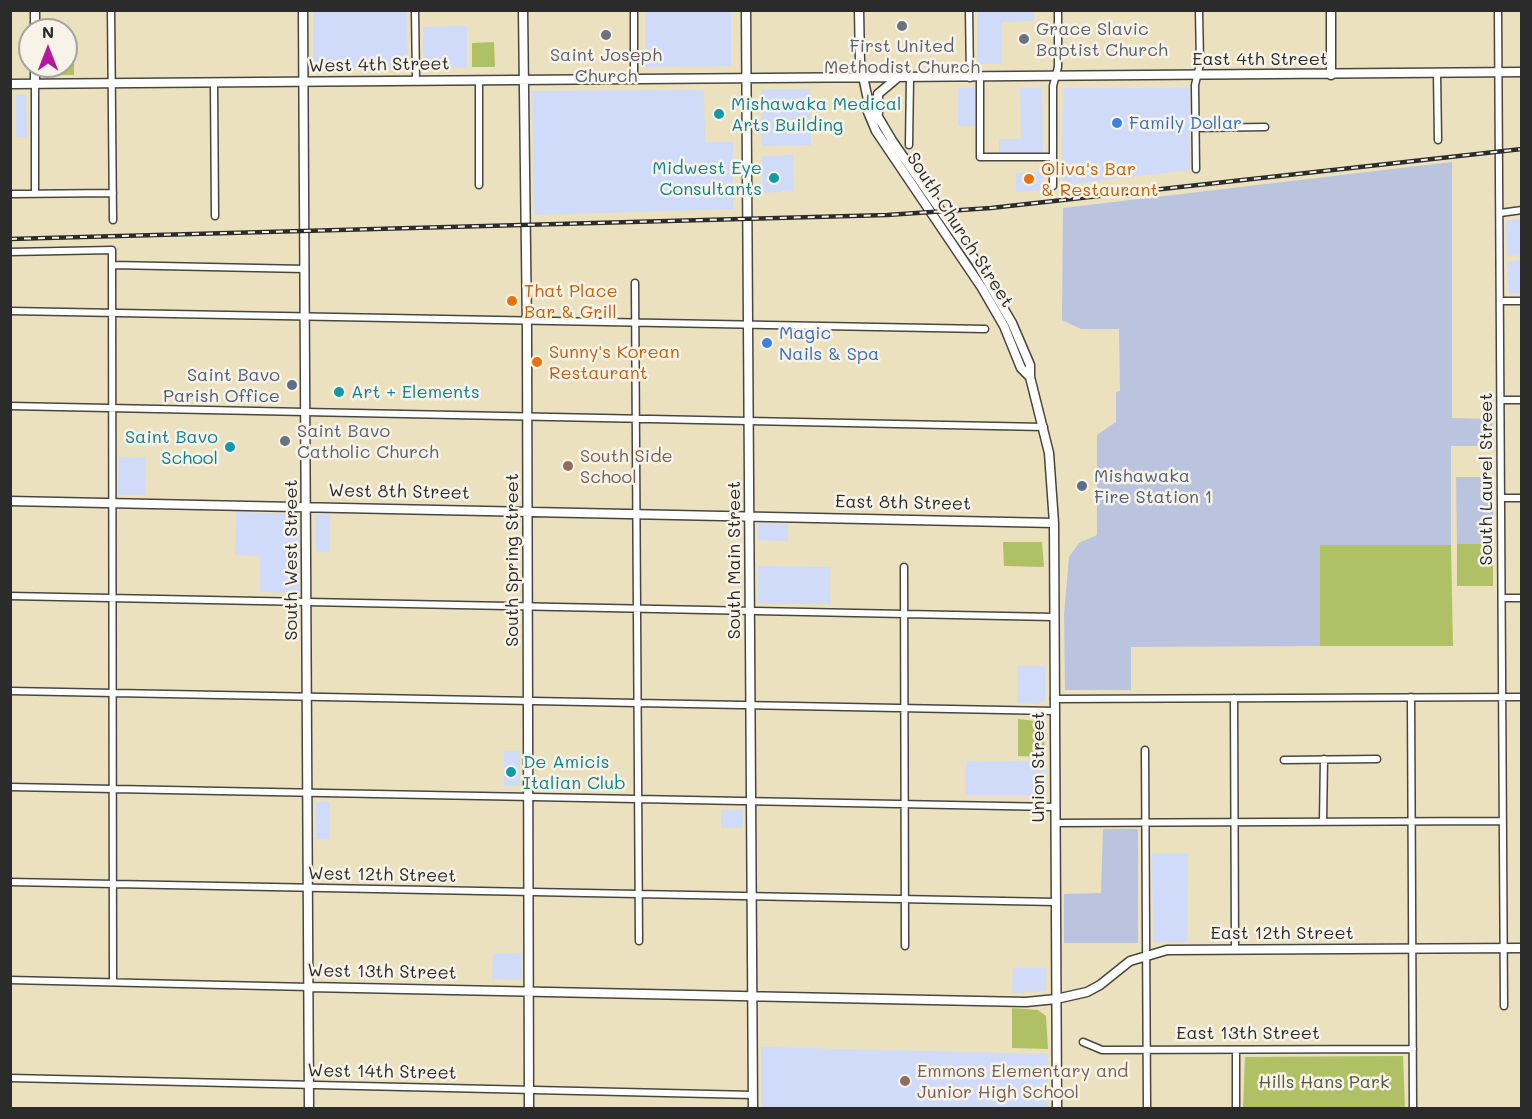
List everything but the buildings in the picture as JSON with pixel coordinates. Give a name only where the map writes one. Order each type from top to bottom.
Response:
[{"type":"street","points":[[111,10],[113,220]]},
{"type":"street","name":"South West Street","points":[[303,10],[308,506],[309,1108]]},
{"type":"street","points":[[415,10],[416,81]]},
{"type":"street","name":"South Spring Street","points":[[523,10],[529,607],[529,1108]]},
{"type":"street","points":[[634,10],[634,79]]},
{"type":"street","name":"South Main Street","points":[[746,10],[753,1108]]},
{"type":"street","name":"South Church Street","points":[[859,10],[863,78],[868,112],[876,131],[982,288],[1004,326],[1021,368],[1030,377]]},
{"type":"street","points":[[969,10],[970,78]]},
{"type":"street","points":[[1053,186],[1053,87],[1056,77],[1058,10]]},
{"type":"street","points":[[1196,169],[1199,10]]},
{"type":"street","points":[[1331,10],[1331,75]]},
{"type":"street","name":"South Laurel Street","points":[[1498,10],[1504,1006]]},
{"type":"street","name":"East 4th Street","points":[[747,79],[1521,72]]},
{"type":"street","points":[[1437,74],[1438,140]]},
{"type":"street","points":[[35,78],[35,193]]},
{"type":"street","points":[[878,116],[879,94],[897,78]]},
{"type":"street","points":[[909,145],[910,78]]},
{"type":"street","points":[[980,78],[980,157],[1053,157]]},
{"type":"street","name":"West 4th Street","points":[[10,84],[747,79]]},
{"type":"street","points":[[479,80],[479,185]]},
{"type":"street","points":[[214,84],[215,216]]},
{"type":"street","name":"South Church Street","points":[[868,100],[893,142],[999,297],[1030,365],[1030,377],[1044,427]]},
{"type":"street","points":[[1196,128],[1264,127]]},
{"type":"street","points":[[10,194],[113,193]]},
{"type":"street","points":[[1500,213],[1521,210]]},
{"type":"street","points":[[10,252],[112,250],[113,982]]},
{"type":"street","points":[[113,265],[305,269]]},
{"type":"street","points":[[635,283],[639,941]]},
{"type":"street","points":[[1500,301],[1521,301]]},
{"type":"street","points":[[10,311],[985,329]]},
{"type":"street","points":[[1501,400],[1521,400]]},
{"type":"street","points":[[10,406],[1044,427]]},
{"type":"street","name":"Union Street","points":[[1044,427],[1052,475],[1054,523],[1056,1108]]},
{"type":"street","points":[[1502,498],[1521,498]]},
{"type":"street","name":"West 8th Street","points":[[10,501],[750,516]]},
{"type":"street","name":"East 8th Street","points":[[750,516],[1054,523]]},
{"type":"street","points":[[904,567],[905,946]]},
{"type":"street","points":[[10,596],[1054,617]]},
{"type":"street","points":[[1502,598],[1521,598]]},
{"type":"street","points":[[10,691],[1054,711]]},
{"type":"street","points":[[1411,697],[1413,1108]]},
{"type":"street","points":[[1054,699],[1521,697]]},
{"type":"street","points":[[1234,698],[1235,950]]},
{"type":"street","points":[[1145,750],[1147,1108]]},
{"type":"street","points":[[1323,821],[1324,759]]},
{"type":"street","points":[[1284,760],[1377,759]]},
{"type":"street","points":[[10,787],[1055,807]]},
{"type":"street","points":[[1055,823],[1502,821]]},
{"type":"street","name":"West 12th Street","points":[[10,882],[753,897]]},
{"type":"street","points":[[753,897],[1056,902]]},
{"type":"street","name":"East 12th Street","points":[[1056,999],[1095,988],[1123,965],[1146,954],[1167,950],[1521,948]]},
{"type":"street","name":"West 13th Street","points":[[10,980],[753,996]]},
{"type":"street","points":[[753,996],[1011,1002],[1056,999]]},
{"type":"street","name":"East 13th Street","points":[[1083,1042],[1102,1050],[1413,1049]]},
{"type":"street","points":[[1236,1050],[1236,1108]]},
{"type":"street","name":"West 14th Street","points":[[10,1078],[753,1095]]},
{"type":"shaded area","points":[[313,11],[407,11],[408,68],[313,68]]},
{"type":"shaded area","points":[[645,11],[731,11],[731,66],[645,67]]},
{"type":"shaded area","points":[[977,11],[1034,11],[1034,21],[1002,22],[1002,64],[977,64]]},
{"type":"shaded area","points":[[467,26],[467,68],[423,68],[423,27]]},
{"type":"shaded area","points":[[958,88],[977,88],[978,126],[958,126]]},
{"type":"shaded area","points":[[1020,88],[1042,88],[1043,154],[999,154],[999,139],[1021,139]]},
{"type":"shaded area","points":[[1063,88],[1189,88],[1190,170],[1062,185]]},
{"type":"shaded area","points":[[761,89],[810,89],[811,145],[762,146]]},
{"type":"shaded area","points":[[704,90],[705,142],[733,142],[733,209],[534,215],[532,91]]},
{"type":"shaded area","points":[[16,95],[26,95],[27,137],[16,137]]},
{"type":"shaded area","points":[[793,155],[794,191],[762,193],[762,156]]},
{"type":"shaded area","points":[[1452,162],[1452,418],[1492,419],[1493,446],[1451,446],[1451,545],[1320,545],[1320,646],[1131,647],[1131,690],[1065,690],[1064,614],[1069,557],[1079,543],[1097,535],[1097,435],[1116,422],[1116,392],[1120,391],[1119,329],[1081,329],[1062,320],[1063,208]]},
{"type":"shaded area","name":"Oliva's Bar & Restaurant","points":[[1043,172],[1043,190],[1016,192],[1016,173]]},
{"type":"shaded area","points":[[1521,219],[1521,255],[1507,256],[1506,221]]},
{"type":"shaded area","points":[[1521,260],[1521,293],[1508,293],[1507,262]]},
{"type":"shaded area","points":[[119,457],[146,457],[145,495],[118,495]]},
{"type":"shaded area","points":[[1456,477],[1493,477],[1493,544],[1457,544]]},
{"type":"shaded area","points":[[236,512],[300,514],[299,593],[260,592],[260,556],[235,555]]},
{"type":"shaded area","points":[[315,514],[330,514],[330,552],[316,552]]},
{"type":"shaded area","points":[[758,523],[788,524],[788,541],[758,540]]},
{"type":"shaded area","points":[[758,566],[830,567],[830,604],[758,603]]},
{"type":"shaded area","points":[[1017,666],[1045,666],[1045,700],[1038,704],[1018,703]]},
{"type":"shaded area","points":[[504,751],[520,751],[520,786],[504,786]]},
{"type":"shaded area","points":[[966,761],[1045,761],[1045,795],[965,795]]},
{"type":"shaded area","points":[[316,802],[330,802],[330,839],[316,839]]},
{"type":"shaded area","points":[[721,810],[743,810],[743,828],[721,828]]},
{"type":"shaded area","points":[[1103,829],[1138,829],[1138,943],[1064,943],[1064,894],[1101,893]]},
{"type":"shaded area","points":[[1152,853],[1188,853],[1187,942],[1153,942]]},
{"type":"shaded area","points":[[493,953],[521,953],[521,980],[492,979]]},
{"type":"shaded area","points":[[1013,968],[1046,968],[1046,991],[1012,993]]},
{"type":"shaded area","name":"Emmons Elementary and Junior High School","points":[[761,1047],[1048,1054],[1048,1108],[761,1108]]},
{"type":"green space","points":[[494,42],[495,67],[472,67],[472,43]]},
{"type":"green space","points":[[1003,542],[1042,542],[1044,567],[1004,566]]},
{"type":"green space","points":[[1457,544],[1493,544],[1493,586],[1457,586]]},
{"type":"green space","points":[[1320,545],[1451,545],[1453,646],[1320,646]]},
{"type":"green space","points":[[1018,719],[1044,722],[1045,757],[1018,756]]},
{"type":"green space","points":[[1012,1008],[1038,1010],[1046,1016],[1048,1049],[1012,1048]]},
{"type":"green space","name":"Hills Hans Park","points":[[1403,1056],[1405,1108],[1243,1108],[1245,1057]]},
{"type":"railway","points":[[10,239],[887,215],[991,208],[1522,149]]},
{"type":"place","name":"First United Methodist Church","points":[[902,26]]},
{"type":"place","name":"Saint Joseph Church","points":[[606,35]]},
{"type":"place","name":"Grace Slavic Baptist Church","points":[[1024,39]]},
{"type":"place","name":"Mishawaka Medical Arts Building","points":[[719,114]]},
{"type":"place","name":"Family Dollar","points":[[1117,123]]},
{"type":"place","name":"Midwest Eye Consultants","points":[[774,178]]},
{"type":"place","name":"Oliva's Bar & Restaurant","points":[[1029,179]]},
{"type":"place","name":"That Place Bar & Grill","points":[[512,301]]},
{"type":"place","name":"Magic Nails & Spa","points":[[767,343]]},
{"type":"place","name":"Sunny's Korean Restaurant","points":[[537,362]]},
{"type":"place","name":"Saint Bavo Parish Office","points":[[292,385]]},
{"type":"place","name":"Art + Elements","points":[[339,392]]},
{"type":"place","name":"Saint Bavo Catholic Church","points":[[285,441]]},
{"type":"place","name":"Saint Bavo School","points":[[230,447]]},
{"type":"place","name":"South Side School","points":[[568,466]]},
{"type":"place","name":"Mishawaka Fire Station 1","points":[[1082,486]]},
{"type":"place","name":"De Amicis Italian Club","points":[[511,772]]},
{"type":"place","name":"Emmons Elementary and Junior High School","points":[[905,1081]]}]
